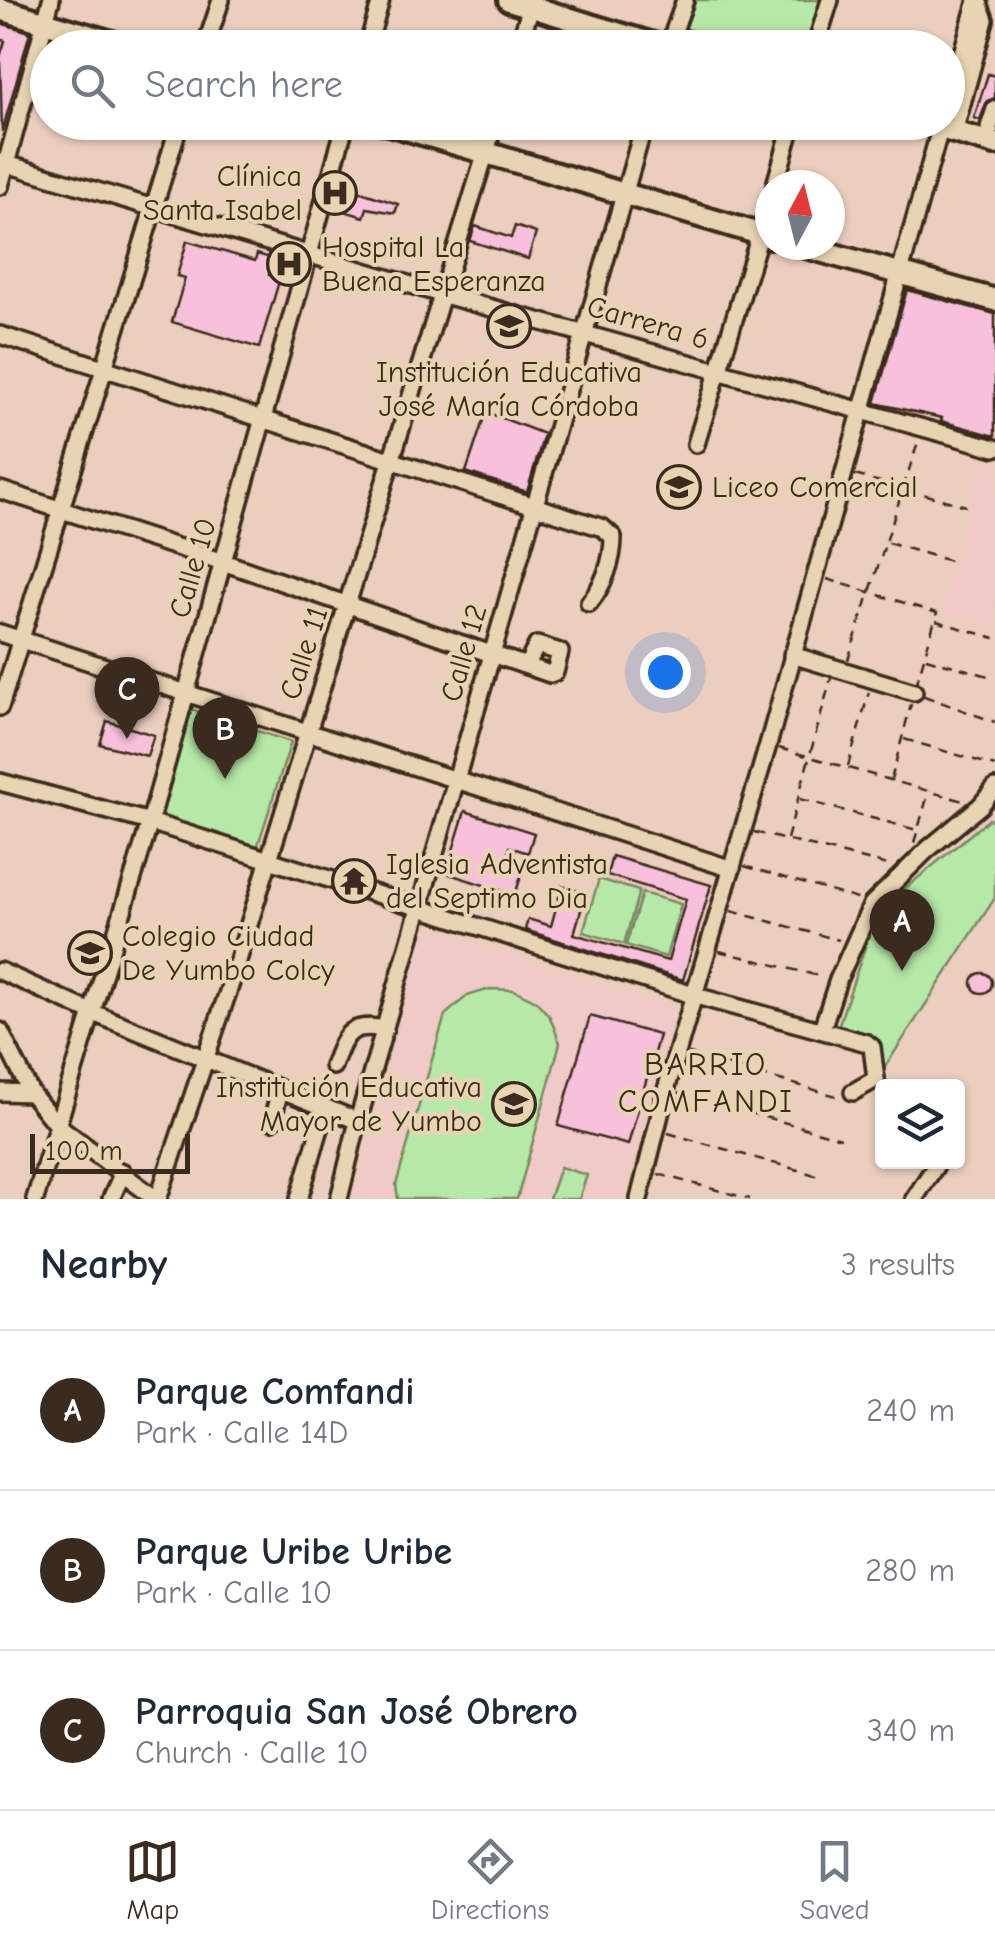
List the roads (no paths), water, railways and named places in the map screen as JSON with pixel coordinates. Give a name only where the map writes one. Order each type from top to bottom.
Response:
[{"type":"main road","points":[[510,0],[624,30]]},
{"type":"main road","points":[[0,9],[71,30]]},
{"type":"main road","points":[[965,131],[992,138]]},
{"type":"main road","points":[[440,140],[755,233]]},
{"type":"main road","points":[[845,257],[995,300]]},
{"type":"street","points":[[42,30],[51,0]]},
{"type":"street","points":[[212,30],[221,0]]},
{"type":"street","points":[[373,30],[382,0]]},
{"type":"street","points":[[674,30],[685,0]]},
{"type":"street","points":[[821,30],[830,0]]},
{"type":"street","points":[[965,77],[990,22],[978,0]]},
{"type":"street","points":[[965,45],[978,0]]},
{"type":"street","points":[[524,30],[532,3]]},
{"type":"street","points":[[0,186],[30,71]]},
{"type":"street","points":[[992,138],[995,109]]},
{"type":"street","points":[[0,707],[174,140]]},
{"type":"street","name":"Calle 10","points":[[36,1199],[150,822],[341,140]]},
{"type":"street","name":"Calle 11","points":[[157,1199],[208,1058],[489,140]]},
{"type":"street","name":"Calle 12","points":[[339,1199],[639,140]]},
{"type":"street","points":[[779,170],[788,140]]},
{"type":"street","points":[[639,1199],[666,1090],[939,140]]},
{"type":"street","name":"Carrera 6","points":[[4,163],[442,294],[995,448]]},
{"type":"street","points":[[696,444],[756,260]]},
{"type":"street","points":[[0,335],[603,528],[613,537],[603,584],[589,603]]},
{"type":"street","points":[[0,490],[526,665]]},
{"type":"street","points":[[0,632],[306,733],[732,866]]},
{"type":"street","points":[[792,655],[914,692]]},
{"type":"street","points":[[0,782],[150,822],[696,996],[870,1044],[879,1079]]},
{"type":"street","points":[[822,1029],[838,980],[872,904],[995,788]]},
{"type":"street","points":[[0,970],[91,1012],[358,1121]]},
{"type":"street","points":[[333,1066],[344,1038],[352,1030],[364,1026],[386,1028]]},
{"type":"street","points":[[0,1031],[30,1092],[56,1124],[157,1199]]},
{"type":"street","points":[[853,1092],[875,1085]]},
{"type":"street","points":[[272,1121],[280,1090]]},
{"type":"street","points":[[0,1092],[30,1092]]},
{"type":"street","points":[[299,1199],[326,1108]]},
{"type":"street","points":[[914,1199],[933,1169]]},
{"type":"street","points":[[111,1199],[124,1172]]},
{"type":"place","name":"Clínica Santa Isabel","points":[[335,193]]},
{"type":"place","name":"Hospital La Buena Esperanza","points":[[289,264]]},
{"type":"place","name":"Institución Educativa José María Córdoba","points":[[509,326]]},
{"type":"place","name":"Liceo Comercial","points":[[679,487]]},
{"type":"place","name":"Parroquia San José Obrero","points":[[127,739]]},
{"type":"place","name":"Parque Uribe Uribe","points":[[225,779]]},
{"type":"place","name":"Iglesia Adventista del Septimo Dia","points":[[354,881]]},
{"type":"place","name":"Colegio Ciudad De Yumbo Colcy","points":[[90,953]]},
{"type":"place","name":"Parque Comfandi","points":[[902,971]]},
{"type":"place","name":"Institución Educativa Mayor de Yumbo","points":[[514,1104]]},
{"type":"district","name":"BARRIO COMFANDI","points":[[706,1082]]}]
